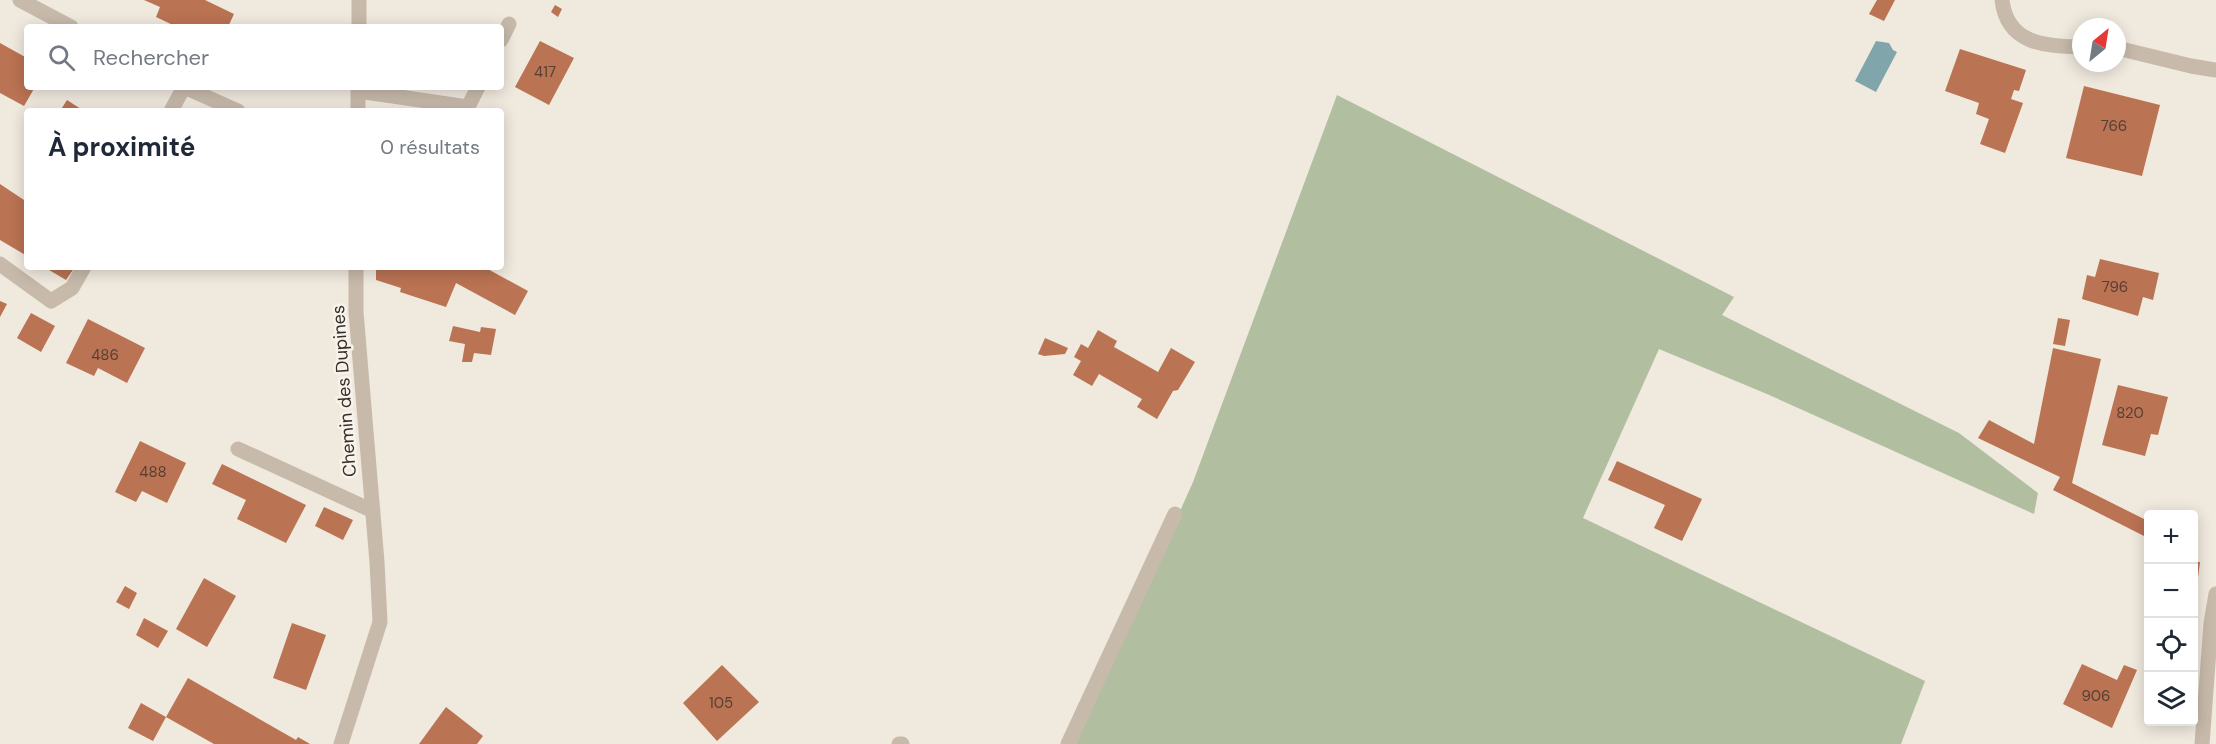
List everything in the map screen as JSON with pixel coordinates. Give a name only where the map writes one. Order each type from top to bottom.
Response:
[{"type":"street","points":[[20,0],[65,24]]},
{"type":"street","points":[[359,0],[359,24]]},
{"type":"street","points":[[2002,0],[2004,14],[2014,31],[2037,43],[2072,46]]},
{"type":"street","points":[[504,34],[509,24]]},
{"type":"street","points":[[2126,50],[2216,70]]},
{"type":"street","points":[[173,108],[182,90]]},
{"type":"street","points":[[191,90],[231,108]]},
{"type":"street","points":[[358,90],[358,108]]},
{"type":"street","points":[[364,90],[468,107],[476,90]]},
{"type":"street","points":[[0,264],[51,301],[72,288],[82,270]]},
{"type":"street","name":"Chemin des Dupines","points":[[341,744],[380,622],[356,312],[356,270]]},
{"type":"street","name":"Chemin des Dupines","points":[[238,449],[373,511]]},
{"type":"street","points":[[1068,744],[1175,514]]},
{"type":"street","points":[[2202,744],[2211,623],[2216,594]]},
{"type":"green space","points":[[1337,95],[1734,297],[1722,315],[1959,433],[2038,493],[2034,514],[1767,394],[1659,349],[1583,518],[1925,681],[1901,744],[1076,744],[1193,482]]},
{"type":"water","points":[[1876,41],[1889,43],[1897,52],[1876,92],[1855,81]]},
{"type":"building","points":[[144,0],[205,0],[234,14],[229,24],[171,24],[156,17],[160,7]]},
{"type":"building","points":[[1877,0],[1895,0],[1884,21],[1869,14]]},
{"type":"building","points":[[555,5],[562,9],[558,17],[551,12]]},
{"type":"building","points":[[540,41],[574,58],[549,105],[515,87]]},
{"type":"building","points":[[0,43],[24,56],[24,90],[33,90],[24,106],[0,93]]},
{"type":"building","points":[[1960,49],[2026,70],[2019,91],[2014,90],[2011,99],[2023,103],[2005,153],[1980,144],[1989,119],[1976,114],[1979,103],[1945,91]]},
{"type":"building","points":[[2084,86],[2160,105],[2142,176],[2066,158]]},
{"type":"building","points":[[67,100],[79,108],[62,108]]},
{"type":"building","points":[[0,184],[24,200],[24,254],[0,240]]},
{"type":"building","points":[[2100,259],[2159,273],[2153,300],[2143,297],[2138,316],[2082,299],[2087,275],[2095,277]]},
{"type":"building","points":[[49,270],[73,270],[66,280]]},
{"type":"building","points":[[376,270],[490,270],[528,291],[515,315],[456,283],[446,307],[400,292],[401,288],[376,280]]},
{"type":"building","points":[[0,301],[7,304],[0,317]]},
{"type":"building","points":[[31,313],[55,326],[41,352],[17,338]]},
{"type":"building","points":[[2058,318],[2070,320],[2065,346],[2053,344]]},
{"type":"building","points":[[88,319],[145,348],[127,383],[98,368],[94,376],[66,363]]},
{"type":"building","points":[[453,326],[480,332],[481,327],[496,329],[491,355],[474,353],[472,362],[462,362],[465,344],[449,341]]},
{"type":"building","points":[[1098,330],[1117,341],[1114,347],[1158,372],[1171,348],[1195,362],[1178,390],[1173,391],[1157,419],[1137,407],[1142,399],[1099,374],[1092,386],[1073,375],[1081,361],[1074,357],[1081,344],[1088,348]]},
{"type":"building","points":[[1045,338],[1068,348],[1065,354],[1044,356],[1038,354]]},
{"type":"building","points":[[2053,348],[2101,359],[2072,483],[2144,519],[2144,536],[2053,490],[2060,477],[1978,438],[1989,420],[2034,444]]},
{"type":"building","points":[[2118,385],[2168,397],[2158,435],[2151,434],[2145,456],[2102,445]]},
{"type":"building","points":[[140,441],[186,463],[167,503],[142,491],[136,502],[115,492]]},
{"type":"building","points":[[1617,461],[1702,499],[1682,541],[1654,528],[1665,505],[1608,480]]},
{"type":"building","points":[[222,464],[306,505],[286,543],[237,519],[246,500],[212,484]]},
{"type":"building","points":[[324,507],[353,520],[343,540],[315,526]]},
{"type":"building","points":[[204,578],[236,596],[207,647],[176,629]]},
{"type":"building","points":[[125,586],[137,593],[129,609],[116,602]]},
{"type":"building","points":[[144,618],[168,631],[158,648],[136,635]]},
{"type":"building","points":[[292,623],[326,635],[306,690],[273,678]]},
{"type":"building","points":[[2082,664],[2117,680],[2124,665],[2137,670],[2112,728],[2063,704]]},
{"type":"building","points":[[722,665],[759,702],[717,741],[683,703]]},
{"type":"building","points":[[188,678],[296,740],[298,737],[310,744],[214,744],[166,717]]},
{"type":"building","points":[[141,703],[166,717],[153,741],[128,728]]},
{"type":"building","points":[[446,707],[483,736],[477,744],[419,744]]}]
